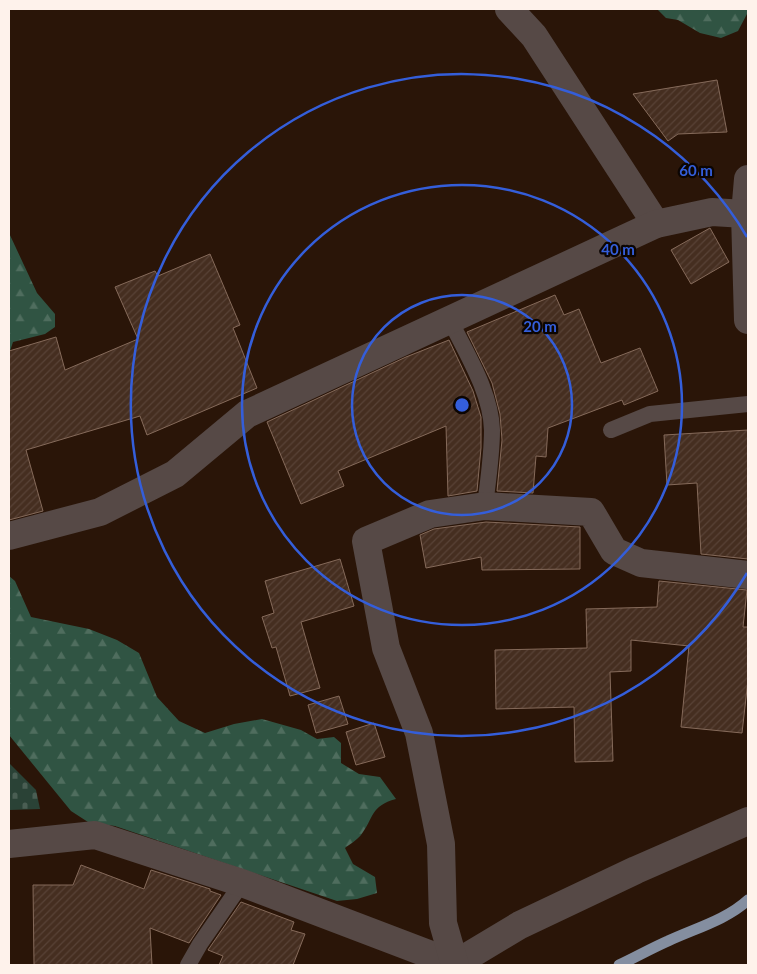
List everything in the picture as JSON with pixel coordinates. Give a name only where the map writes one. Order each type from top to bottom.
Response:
[{"type":"street","points":[[509,9],[534,36],[656,224]]},
{"type":"street","points":[[748,179],[745,214],[748,320]]},
{"type":"street","points":[[9,536],[100,512],[174,474],[247,414],[656,224],[712,212],[745,214]]},
{"type":"street","points":[[455,965],[443,923],[441,844],[419,733],[386,648],[366,542],[430,514],[485,506],[591,512],[614,551],[640,564],[748,575]]},
{"type":"street","points":[[455,965],[520,925],[748,820]]},
{"type":"street","points":[[9,844],[95,835],[242,883],[455,965]]},
{"type":"lane","points":[[450,320],[485,393],[490,412],[492,429],[485,506]]},
{"type":"lane","points":[[611,430],[650,414],[748,404]]},
{"type":"lane","points":[[188,965],[200,944],[242,883]]},
{"type":"green space","points":[[657,9],[748,9],[738,31],[721,38],[700,33],[678,20],[666,18]]},
{"type":"green space","points":[[9,233],[37,293],[55,314],[55,327],[45,334],[13,342],[9,354]]},
{"type":"green space","points":[[9,354],[11,384],[9,385]]},
{"type":"green space","points":[[9,576],[15,581],[31,617],[89,629],[117,640],[139,653],[157,697],[179,721],[205,733],[234,724],[262,719],[301,730],[317,739],[334,737],[341,743],[341,763],[359,774],[380,777],[396,799],[381,805],[361,835],[345,848],[353,864],[375,877],[377,893],[357,899],[337,901],[115,826],[88,822],[71,811],[9,735]]},
{"type":"green space","points":[[9,763],[36,790],[40,809],[9,810]]},
{"type":"building","points":[[717,80],[727,132],[678,134],[668,141],[633,94]]},
{"type":"building","points":[[710,228],[729,262],[691,284],[671,250]]},
{"type":"building","points":[[210,254],[240,325],[233,328],[257,388],[147,435],[140,416],[26,450],[43,511],[9,520],[9,351],[56,337],[65,370],[138,339],[115,287],[155,271],[158,276]]},
{"type":"building","points":[[555,295],[564,315],[579,309],[601,363],[640,348],[658,391],[624,405],[622,400],[548,428],[546,457],[536,456],[533,493],[497,491],[502,440],[500,414],[492,383],[467,332]]},
{"type":"building","points":[[449,340],[473,391],[481,417],[481,448],[477,491],[448,496],[446,426],[338,471],[344,486],[301,504],[267,422],[406,357]]},
{"type":"building","points":[[748,430],[748,559],[701,554],[697,483],[667,485],[664,435]]},
{"type":"building","points":[[486,522],[580,527],[580,569],[482,570],[481,557],[426,568],[420,535],[434,529]]},
{"type":"building","points":[[340,559],[354,606],[301,622],[320,688],[290,696],[276,647],[272,648],[262,617],[274,613],[265,581]]},
{"type":"building","points":[[659,581],[747,590],[743,627],[748,627],[748,680],[742,733],[681,727],[689,646],[631,640],[631,671],[610,672],[613,761],[575,762],[574,707],[496,709],[495,650],[587,648],[586,609],[657,607]]},
{"type":"building","points":[[339,696],[348,724],[316,733],[308,705]]},
{"type":"building","points":[[374,723],[385,757],[356,765],[346,732]]},
{"type":"building","points":[[81,865],[144,889],[151,870],[210,889],[210,891],[221,895],[189,943],[150,928],[152,965],[34,965],[33,885],[73,885]]},
{"type":"building","points":[[241,902],[294,922],[291,930],[305,934],[293,965],[219,965],[223,956],[208,950]]},
{"type":"waterway","points":[[619,965],[730,913],[748,900]]}]
